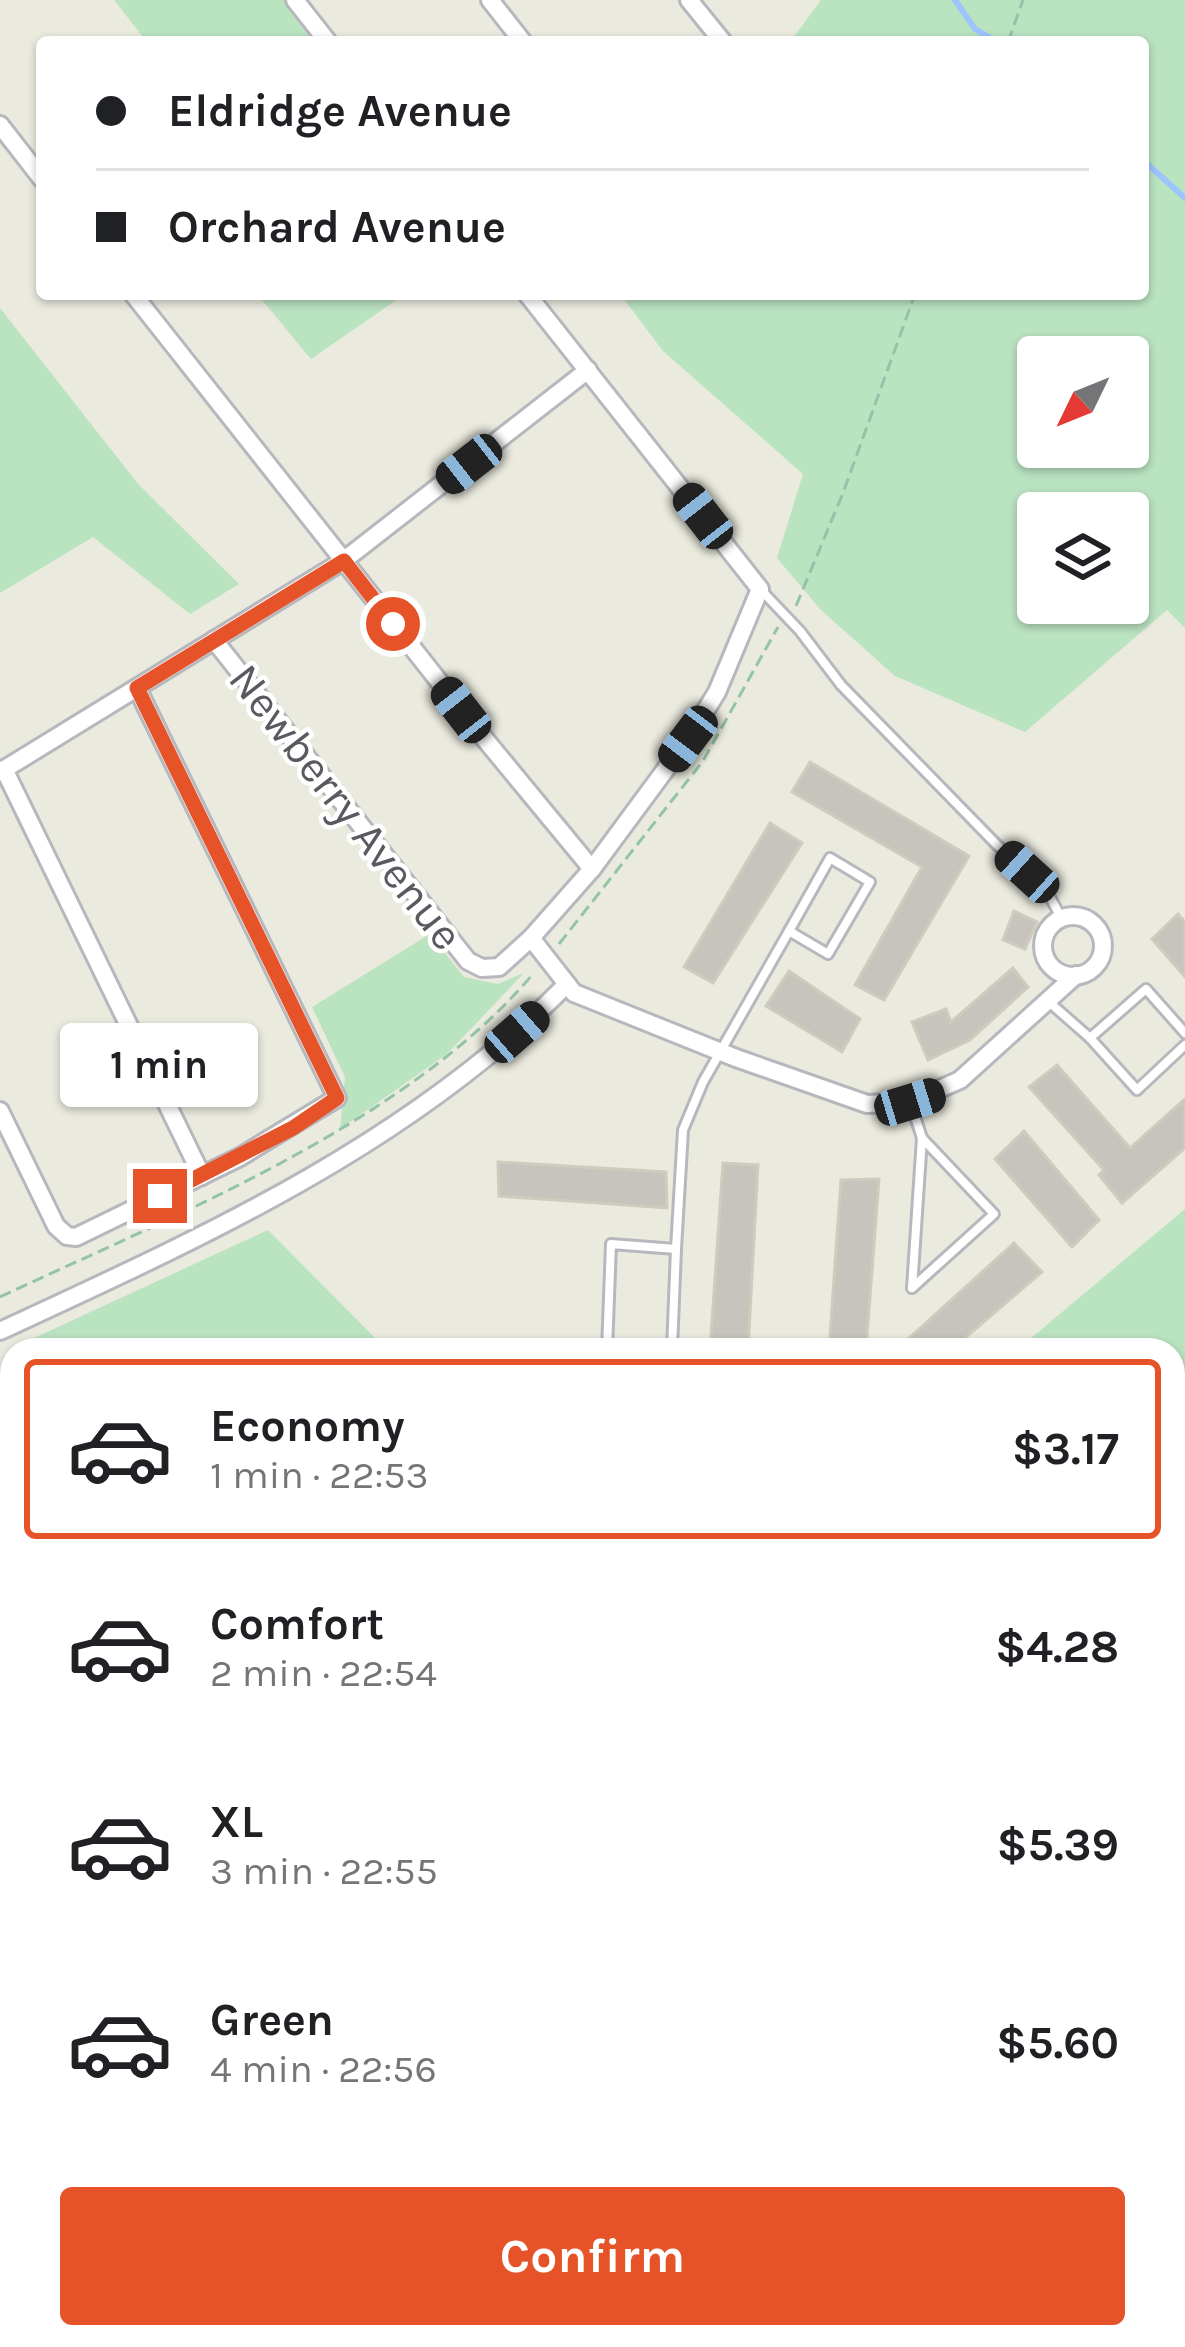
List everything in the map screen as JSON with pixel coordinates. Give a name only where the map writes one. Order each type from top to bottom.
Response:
[{"type":"street","points":[[295,0],[323,36]]},
{"type":"street","points":[[490,0],[518,36]]},
{"type":"street","points":[[689,0],[718,36]]},
{"type":"street","points":[[0,125],[36,171]]},
{"type":"street","points":[[138,300],[592,869]]},
{"type":"street","points":[[532,300],[760,589],[717,692],[688,739],[592,869],[531,938],[574,993],[867,1104],[910,1102],[960,1080],[1076,975]]},
{"type":"street","points":[[202,1176],[2,770],[344,561],[588,370]]},
{"type":"street","name":"Newberry Avenue","points":[[214,640],[468,961],[482,968],[499,967],[531,938]]},
{"type":"street","points":[[0,1111],[56,1226],[76,1237],[293,1128],[337,1098],[137,688]]},
{"type":"street","points":[[1078,916],[1088,920],[1102,939],[1098,962],[1086,974],[1058,972],[1043,953],[1048,929],[1062,919],[1078,916]]},
{"type":"street","points":[[0,1331],[244,1214],[344,1159],[493,1052],[567,984]]},
{"type":"lane","points":[[760,589],[841,685],[997,845],[1046,888],[1062,919]]},
{"type":"lane","points":[[672,1338],[683,1130],[720,1052],[830,858],[870,882],[828,954],[789,931]]},
{"type":"lane","points":[[1090,1038],[1147,989],[1185,1033]]},
{"type":"lane","points":[[1049,1003],[1090,1038],[1137,1090],[1185,1045]]},
{"type":"lane","points":[[910,1102],[922,1138],[912,1288],[994,1214],[922,1138]]},
{"type":"lane","points":[[607,1338],[611,1244],[676,1249]]},
{"type":"path","points":[[1010,36],[1023,0]]},
{"type":"path","points":[[801,601],[914,300]]},
{"type":"green space","points":[[114,0],[297,0],[322,36],[142,36]]},
{"type":"green space","points":[[821,0],[1185,0],[1185,628],[1167,610],[1025,732],[895,676],[820,609],[777,558],[803,474],[663,351],[625,300],[1149,300],[1149,36],[794,36]]},
{"type":"green space","points":[[262,300],[396,300],[311,359]]},
{"type":"green space","points":[[0,308],[138,484],[239,584],[190,614],[93,537],[0,593]]},
{"type":"green space","points":[[430,934],[464,977],[498,984],[524,973],[447,1054],[340,1129],[345,1077],[312,1007]]},
{"type":"green space","points":[[1185,1209],[1185,1338],[1031,1338]]},
{"type":"green space","points":[[268,1230],[375,1338],[34,1338]]},
{"type":"building","points":[[810,762],[969,856],[884,1000],[855,985],[922,867],[792,792]]},
{"type":"building","points":[[770,823],[802,843],[713,983],[684,967]]},
{"type":"building","points":[[1014,911],[1037,922],[1025,949],[1003,940]]},
{"type":"building","points":[[1178,914],[1185,922],[1185,977],[1152,939]]},
{"type":"building","points":[[1013,968],[1028,987],[970,1040],[928,1060],[912,1022],[946,1009],[951,1022]]},
{"type":"building","points":[[789,971],[860,1019],[842,1052],[766,1006]]},
{"type":"building","points":[[1057,1065],[1130,1148],[1185,1099],[1185,1148],[1122,1203],[1099,1175],[1104,1170],[1029,1087]]},
{"type":"building","points":[[1024,1131],[1099,1220],[1072,1247],[995,1159]]},
{"type":"building","points":[[498,1162],[666,1172],[667,1208],[499,1196]]},
{"type":"building","points":[[723,1163],[758,1165],[749,1338],[711,1338]]},
{"type":"building","points":[[879,1179],[867,1338],[830,1338],[841,1180]]},
{"type":"building","points":[[1014,1243],[1042,1272],[965,1338],[909,1338]]},
{"type":"waterway","points":[[955,0],[975,29],[987,36]]},
{"type":"waterway","points":[[1149,165],[1185,198]]},
{"type":"route","points":[[160,1196],[293,1128],[337,1098],[137,688],[344,561],[393,624]]}]
